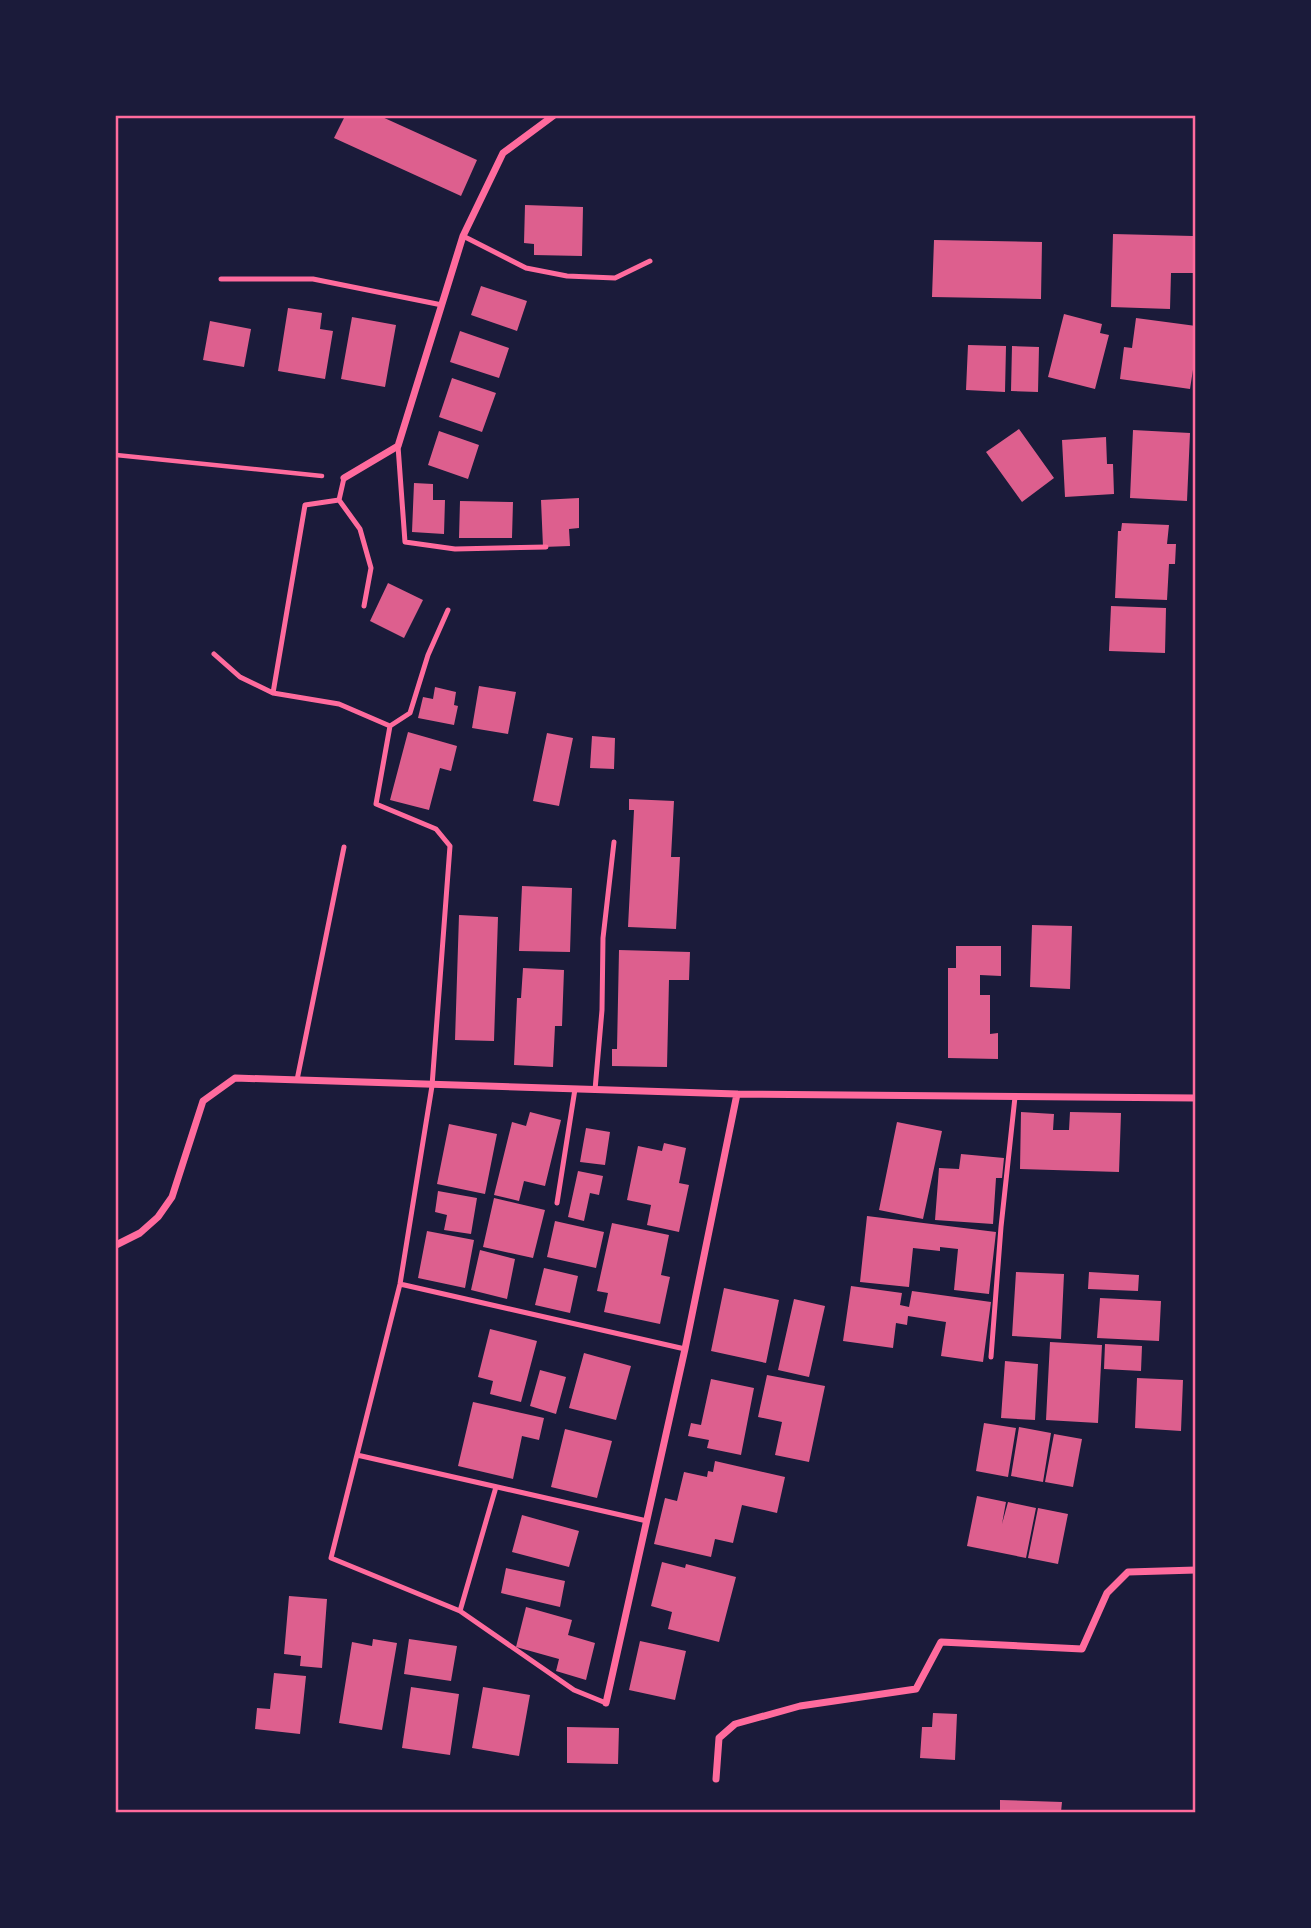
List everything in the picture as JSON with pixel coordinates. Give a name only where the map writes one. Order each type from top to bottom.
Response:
[{"type":"street","points":[[344,478],[398,446],[463,236],[503,153],[553,116]]},
{"type":"street","points":[[116,1245],[140,1233],[159,1217],[172,1197],[203,1101],[235,1078],[737,1094],[1195,1098]]},
{"type":"street","points":[[606,1703],[685,1349],[737,1094]]},
{"type":"street","points":[[716,1779],[719,1738],[735,1724],[800,1706],[916,1689],[941,1642],[1082,1649],[1107,1593],[1128,1572],[1195,1570]]},
{"type":"lane","points":[[463,236],[526,268],[567,276],[615,278],[650,261]]},
{"type":"lane","points":[[221,279],[313,279],[442,305]]},
{"type":"lane","points":[[398,446],[405,542],[455,549],[546,547]]},
{"type":"lane","points":[[344,478],[339,500],[360,529],[371,568],[364,606]]},
{"type":"lane","points":[[273,694],[306,505],[339,500]]},
{"type":"lane","points":[[448,610],[428,654],[410,713],[390,726],[376,804],[436,829],[450,846],[432,1086],[400,1284],[331,1558],[460,1611],[574,1690],[606,1703]]},
{"type":"lane","points":[[214,654],[240,677],[273,694],[340,704],[390,726]]},
{"type":"lane","points":[[595,1090],[602,1010],[603,939],[614,842]]},
{"type":"lane","points":[[297,1080],[344,847]]},
{"type":"lane","points":[[557,1203],[575,1089]]},
{"type":"lane","points":[[991,1357],[1015,1097]]},
{"type":"lane","points":[[400,1284],[685,1349]]},
{"type":"lane","points":[[357,1455],[647,1521]]},
{"type":"lane","points":[[460,1611],[496,1487]]},
{"type":"path","points":[[116,455],[344,478]]},
{"type":"building","points":[[345,116],[380,116],[477,160],[461,196],[334,138]]},
{"type":"building","points":[[525,205],[583,207],[582,256],[534,255],[534,244],[524,243]]},
{"type":"building","points":[[1113,234],[1193,236],[1193,273],[1171,273],[1170,309],[1111,307]]},
{"type":"building","points":[[934,240],[1042,242],[1041,299],[932,297]]},
{"type":"building","points":[[481,286],[527,301],[517,331],[471,315]]},
{"type":"building","points":[[288,308],[322,313],[320,329],[333,331],[325,379],[278,371]]},
{"type":"building","points":[[1064,314],[1102,324],[1100,333],[1109,335],[1095,389],[1048,377]]},
{"type":"building","points":[[352,317],[396,325],[385,387],[341,379]]},
{"type":"building","points":[[1136,318],[1196,326],[1196,350],[1190,389],[1120,379],[1124,347],[1132,348]]},
{"type":"building","points":[[210,321],[251,329],[244,367],[203,360]]},
{"type":"building","points":[[460,331],[509,348],[499,378],[450,362]]},
{"type":"building","points":[[968,345],[1006,346],[1005,392],[966,390]]},
{"type":"building","points":[[1012,346],[1039,347],[1038,392],[1011,391]]},
{"type":"building","points":[[452,378],[496,393],[482,432],[439,417]]},
{"type":"building","points":[[1019,429],[1054,478],[1022,502],[986,452]]},
{"type":"building","points":[[1133,430],[1190,433],[1187,501],[1130,498]]},
{"type":"building","points":[[439,431],[479,445],[468,479],[428,465]]},
{"type":"building","points":[[1106,437],[1107,464],[1113,464],[1114,494],[1065,497],[1062,440]]},
{"type":"building","points":[[414,483],[433,484],[433,500],[445,500],[444,534],[412,532]]},
{"type":"building","points":[[579,498],[579,528],[569,529],[570,546],[543,547],[541,500]]},
{"type":"building","points":[[460,501],[513,502],[512,538],[459,538]]},
{"type":"building","points":[[1122,523],[1169,525],[1167,544],[1176,544],[1175,564],[1169,564],[1167,600],[1115,598],[1118,531],[1121,531]]},
{"type":"building","points":[[388,583],[423,600],[404,638],[370,621]]},
{"type":"building","points":[[1111,606],[1166,608],[1165,653],[1109,651]]},
{"type":"building","points":[[479,686],[516,692],[508,734],[472,728]]},
{"type":"building","points":[[435,687],[456,692],[454,705],[458,706],[454,725],[418,718],[423,697],[433,699]]},
{"type":"building","points":[[408,732],[457,746],[451,771],[440,768],[429,810],[390,800]]},
{"type":"building","points":[[547,733],[573,738],[559,806],[533,801]]},
{"type":"building","points":[[592,736],[615,738],[614,769],[590,768]]},
{"type":"building","points":[[629,799],[674,801],[671,857],[680,857],[676,929],[628,927],[634,810],[629,810]]},
{"type":"building","points":[[522,886],[572,888],[570,952],[519,951]]},
{"type":"building","points":[[459,915],[498,917],[494,1041],[455,1040]]},
{"type":"building","points":[[1032,925],[1072,926],[1070,989],[1030,987]]},
{"type":"building","points":[[956,946],[1001,946],[1001,976],[980,975],[980,995],[990,995],[990,1034],[998,1033],[998,1059],[948,1058],[948,968],[956,968]]},
{"type":"building","points":[[619,950],[690,952],[689,980],[669,980],[667,1067],[612,1066],[612,1049],[617,1049]]},
{"type":"building","points":[[523,968],[564,970],[562,1026],[555,1026],[553,1067],[514,1065],[517,998],[521,998]]},
{"type":"building","points":[[530,1112],[561,1120],[545,1186],[524,1181],[519,1201],[494,1195],[512,1122],[526,1126]]},
{"type":"building","points":[[1021,1112],[1054,1114],[1053,1130],[1069,1130],[1070,1112],[1121,1113],[1119,1172],[1020,1169]]},
{"type":"building","points":[[897,1122],[942,1131],[923,1219],[879,1210]]},
{"type":"building","points":[[449,1124],[497,1134],[485,1194],[437,1184]]},
{"type":"building","points":[[586,1128],[610,1132],[605,1165],[580,1162]]},
{"type":"building","points":[[664,1143],[686,1148],[679,1183],[689,1185],[679,1232],[647,1225],[651,1205],[627,1200],[638,1146],[662,1151]]},
{"type":"building","points":[[961,1154],[1004,1158],[1002,1178],[996,1178],[993,1224],[935,1220],[939,1168],[959,1169]]},
{"type":"building","points":[[578,1171],[603,1176],[599,1195],[590,1193],[584,1221],[568,1217]]},
{"type":"building","points":[[438,1191],[477,1198],[471,1234],[444,1230],[447,1215],[435,1212]]},
{"type":"building","points":[[494,1198],[545,1210],[533,1258],[483,1247]]},
{"type":"building","points":[[867,1216],[996,1232],[989,1294],[954,1290],[958,1249],[940,1247],[940,1251],[913,1248],[909,1287],[860,1282]]},
{"type":"building","points":[[555,1221],[604,1232],[596,1268],[547,1257]]},
{"type":"building","points":[[612,1223],[669,1235],[661,1275],[670,1277],[660,1324],[604,1312],[608,1293],[597,1291]]},
{"type":"building","points":[[427,1231],[474,1240],[465,1288],[418,1278]]},
{"type":"building","points":[[480,1250],[515,1259],[507,1299],[471,1290]]},
{"type":"building","points":[[544,1268],[578,1276],[570,1313],[535,1305]]},
{"type":"building","points":[[1016,1272],[1064,1274],[1061,1339],[1012,1336]]},
{"type":"building","points":[[1089,1272],[1139,1275],[1138,1291],[1088,1289]]},
{"type":"building","points":[[851,1286],[902,1293],[900,1305],[909,1307],[912,1291],[991,1302],[983,1362],[941,1356],[946,1322],[908,1316],[907,1325],[896,1323],[893,1348],[843,1341]]},
{"type":"building","points":[[724,1288],[779,1300],[766,1363],[711,1351]]},
{"type":"building","points":[[1100,1298],[1161,1301],[1159,1341],[1097,1338]]},
{"type":"building","points":[[794,1299],[825,1306],[809,1377],[778,1370]]},
{"type":"building","points":[[490,1329],[537,1341],[521,1402],[490,1394],[493,1381],[478,1377]]},
{"type":"building","points":[[1050,1342],[1102,1345],[1098,1423],[1046,1420]]},
{"type":"building","points":[[1105,1344],[1142,1346],[1141,1371],[1104,1369]]},
{"type":"building","points":[[584,1353],[631,1366],[616,1420],[569,1408]]},
{"type":"building","points":[[1005,1361],[1038,1364],[1035,1420],[1001,1418]]},
{"type":"building","points":[[540,1370],[566,1377],[556,1414],[530,1406]]},
{"type":"building","points":[[767,1375],[825,1386],[809,1462],[775,1455],[782,1422],[758,1417]]},
{"type":"building","points":[[1137,1378],[1183,1380],[1181,1431],[1135,1428]]},
{"type":"building","points":[[711,1379],[754,1388],[741,1455],[707,1448],[709,1440],[688,1436],[691,1423],[701,1425]]},
{"type":"building","points":[[473,1402],[544,1418],[539,1440],[522,1436],[513,1479],[458,1466]]},
{"type":"building","points":[[984,1423],[1016,1428],[1008,1477],[976,1471]]},
{"type":"building","points":[[1019,1427],[1051,1433],[1043,1482],[1011,1476]]},
{"type":"building","points":[[565,1429],[612,1441],[597,1498],[551,1487]]},
{"type":"building","points":[[1054,1434],[1082,1439],[1073,1487],[1045,1482]]},
{"type":"building","points":[[715,1461],[785,1477],[777,1513],[742,1505],[733,1543],[715,1539],[711,1557],[654,1544],[665,1498],[677,1501],[684,1472],[707,1477],[708,1471],[713,1472]]},
{"type":"building","points":[[977,1496],[1006,1502],[1002,1524],[1008,1502],[1036,1508],[1026,1558],[967,1546]]},
{"type":"building","points":[[1038,1508],[1068,1514],[1058,1564],[1028,1558]]},
{"type":"building","points":[[522,1515],[579,1531],[569,1567],[512,1552]]},
{"type":"building","points":[[662,1562],[685,1568],[686,1564],[736,1577],[719,1642],[668,1629],[672,1612],[651,1606]]},
{"type":"building","points":[[506,1568],[565,1581],[560,1607],[501,1593]]},
{"type":"building","points":[[289,1596],[327,1599],[322,1668],[300,1666],[301,1656],[284,1654]]},
{"type":"building","points":[[526,1607],[572,1620],[568,1635],[595,1643],[586,1680],[556,1671],[559,1659],[516,1647]]},
{"type":"building","points":[[373,1639],[397,1643],[382,1730],[339,1723],[352,1642],[372,1646]]},
{"type":"building","points":[[409,1639],[457,1646],[451,1681],[404,1674]]},
{"type":"building","points":[[640,1641],[686,1651],[675,1700],[629,1690]]},
{"type":"building","points":[[274,1673],[306,1676],[300,1734],[255,1729],[257,1708],[270,1709]]},
{"type":"building","points":[[411,1687],[459,1694],[450,1755],[402,1748]]},
{"type":"building","points":[[483,1687],[530,1695],[519,1756],[472,1748]]},
{"type":"building","points":[[933,1713],[957,1714],[955,1760],[920,1758],[922,1727],[932,1727]]},
{"type":"building","points":[[567,1727],[619,1728],[618,1764],[567,1763]]},
{"type":"building","points":[[1000,1800],[1062,1802],[1061,1812],[1000,1812]]}]
